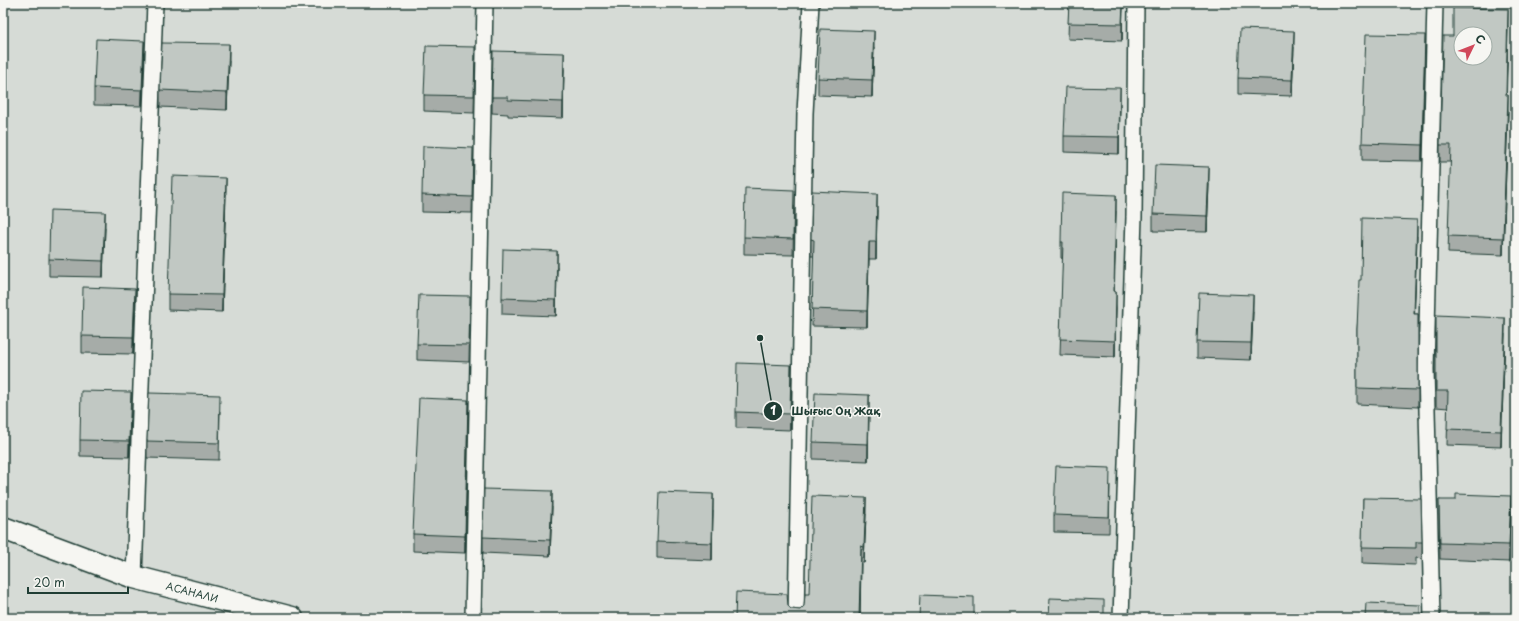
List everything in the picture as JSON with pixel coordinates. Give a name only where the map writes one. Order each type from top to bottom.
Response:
[{"type":"street","name":"АСАНАЛИ","points":[[3,528],[134,577],[292,618]]},
{"type":"lane","points":[[134,577],[156,3]]},
{"type":"lane","points":[[473,618],[485,3]]},
{"type":"lane","points":[[796,618],[805,113],[810,3]]},
{"type":"lane","points":[[1121,618],[1134,217],[1136,3]]},
{"type":"lane","points":[[1432,618],[1426,370],[1435,3]]},
{"type":"shaded area","points":[[3,3],[1516,3],[1516,618],[3,618]]},
{"type":"building","points":[[1069,3],[1123,3],[1122,24],[1068,23]]},
{"type":"building","points":[[1453,8],[1508,9],[1506,95],[1508,95],[1503,238],[1448,236],[1451,145],[1440,145],[1443,36],[1453,36],[1453,66],[1493,66],[1493,26],[1453,26]]},
{"type":"building","points":[[820,29],[874,31],[872,80],[818,78]]},
{"type":"building","points":[[1240,29],[1294,31],[1292,80],[1238,78]]},
{"type":"building","points":[[1366,34],[1425,35],[1422,145],[1362,143]]},
{"type":"building","points":[[96,39],[144,41],[142,90],[94,88]]},
{"type":"building","points":[[162,43],[229,44],[227,93],[160,90]]},
{"type":"building","points":[[426,46],[475,47],[474,96],[424,95]]},
{"type":"building","points":[[493,51],[564,53],[563,102],[508,100],[508,97],[492,97]]},
{"type":"building","points":[[1066,87],[1120,88],[1119,137],[1064,136]]},
{"type":"building","points":[[423,146],[473,148],[472,197],[422,195]]},
{"type":"building","points":[[1155,165],[1209,167],[1207,216],[1153,214]]},
{"type":"building","points":[[172,176],[226,178],[222,295],[168,294]]},
{"type":"building","points":[[745,188],[794,190],[793,239],[744,237]]},
{"type":"building","points":[[812,191],[877,194],[876,242],[869,242],[867,311],[812,309],[814,240],[811,239]]},
{"type":"building","points":[[1062,193],[1116,195],[1114,291],[1116,292],[1115,341],[1060,339],[1063,242],[1061,242]]},
{"type":"building","points":[[50,210],[105,212],[103,261],[49,259]]},
{"type":"building","points":[[1362,218],[1417,220],[1414,314],[1418,314],[1418,390],[1357,388],[1357,329],[1359,280],[1361,280]]},
{"type":"building","points":[[503,249],[557,251],[556,300],[502,298]]},
{"type":"building","points":[[83,287],[135,289],[133,337],[82,336]]},
{"type":"building","points":[[1199,293],[1253,295],[1251,343],[1197,342]]},
{"type":"building","points":[[419,295],[470,296],[469,345],[417,344]]},
{"type":"building","points":[[1436,315],[1505,318],[1501,431],[1447,429],[1448,391],[1436,391]]},
{"type":"building","points":[[737,363],[791,365],[790,414],[736,412]]},
{"type":"building","points":[[81,391],[131,392],[129,441],[80,440]]},
{"type":"building","points":[[149,393],[220,395],[219,443],[147,441]]},
{"type":"building","points":[[815,393],[869,395],[868,444],[813,442]]},
{"type":"building","points":[[419,398],[468,400],[465,536],[413,534]]},
{"type":"building","points":[[1056,466],[1110,468],[1109,517],[1054,515]]},
{"type":"building","points":[[484,489],[552,491],[550,540],[483,537]]},
{"type":"building","points":[[659,492],[713,494],[712,543],[657,541]]},
{"type":"building","points":[[1456,494],[1511,496],[1509,545],[1440,543],[1439,500],[1456,500]]},
{"type":"building","points":[[812,496],[866,498],[864,547],[861,546],[859,618],[735,618],[736,592],[787,594],[788,606],[791,609],[800,610],[804,606],[805,594],[809,594]]},
{"type":"building","points":[[1363,498],[1421,499],[1422,542],[1416,542],[1416,548],[1362,547]]},
{"type":"building","points":[[920,595],[974,597],[974,618],[919,618]]},
{"type":"building","points":[[1050,598],[1104,600],[1104,618],[1049,618]]},
{"type":"building","points":[[1366,603],[1420,605],[1420,618],[1365,618]]},
{"type":"place","name":"Шығыс Оң Жақ","points":[[760,338]]}]
